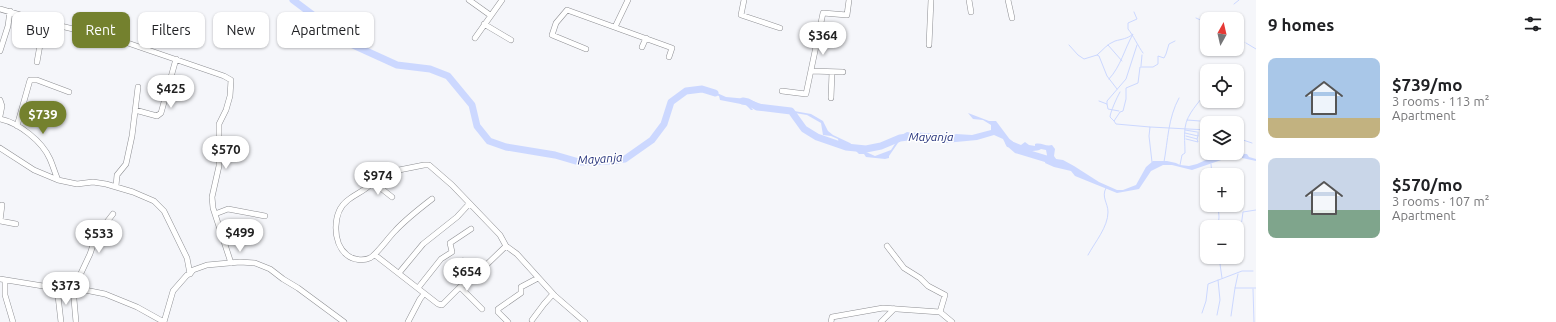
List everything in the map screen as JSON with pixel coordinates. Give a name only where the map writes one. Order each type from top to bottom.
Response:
[{"type":"street","points":[[469,0],[490,15]]},
{"type":"street","points":[[475,38],[502,0]]},
{"type":"street","points":[[614,27],[628,0]]},
{"type":"street","points":[[744,0],[741,15],[780,28]]},
{"type":"street","points":[[782,91],[806,94],[823,13],[847,14],[849,0]]},
{"type":"street","points":[[929,45],[931,0]]},
{"type":"street","points":[[969,0],[971,12]]},
{"type":"street","points":[[1008,0],[1012,18]]},
{"type":"street","points":[[0,9],[13,12]]},
{"type":"street","points":[[586,49],[552,35],[556,23],[567,10],[672,48],[669,58]]},
{"type":"street","points":[[0,51],[8,26],[10,11]]},
{"type":"street","points":[[484,24],[511,40]]},
{"type":"street","points":[[64,27],[118,40],[176,59],[224,76],[231,80],[230,96],[226,110],[219,124],[219,166],[212,193],[215,214],[231,263]]},
{"type":"street","points":[[642,47],[646,38]]},
{"type":"street","points":[[37,62],[39,48]]},
{"type":"street","points":[[135,110],[157,116],[161,113],[176,59]]},
{"type":"street","points":[[811,71],[843,72]]},
{"type":"street","points":[[831,98],[832,72]]},
{"type":"street","points":[[17,126],[30,80],[37,80],[69,92]]},
{"type":"street","points":[[116,186],[118,175],[126,164],[138,87]]},
{"type":"street","points":[[0,100],[2,106],[0,116]]},
{"type":"street","points":[[0,119],[6,120],[17,126],[34,138],[50,159],[58,180]]},
{"type":"street","points":[[0,148],[34,170],[58,180],[81,184],[100,183],[116,186],[154,201],[162,208],[186,254],[190,274]]},
{"type":"street","points":[[432,199],[395,231],[375,255],[362,260],[352,258],[342,249],[335,228],[338,216],[344,204],[365,190],[372,182],[372,176],[376,172],[386,169],[394,171],[426,165],[452,185],[500,235],[506,246],[517,254],[553,294],[585,322]]},
{"type":"street","points":[[372,182],[392,197]]},
{"type":"street","points":[[399,273],[423,244],[457,217],[469,204]]},
{"type":"street","points":[[2,205],[0,221],[16,224]]},
{"type":"street","points":[[215,214],[228,209],[266,216]]},
{"type":"street","points":[[76,322],[73,288],[90,254],[96,236],[113,214]]},
{"type":"street","points":[[418,288],[441,259],[452,252],[450,243],[471,229]]},
{"type":"street","points":[[375,255],[424,294],[438,304],[442,305],[506,246]]},
{"type":"street","points":[[887,246],[904,268],[920,278],[928,286],[945,295],[940,312]]},
{"type":"street","points":[[464,261],[476,273]]},
{"type":"street","points":[[13,322],[5,295],[3,280],[43,286],[73,288],[105,294],[137,307],[164,322],[173,291],[193,270],[207,264],[251,262],[270,269],[309,295],[344,322]]},
{"type":"street","points":[[508,322],[498,312],[498,309],[521,294],[521,287],[538,278]]},
{"type":"street","points":[[57,287],[61,322]]},
{"type":"street","points":[[460,287],[482,309]]},
{"type":"street","points":[[408,322],[424,294]]},
{"type":"street","points":[[532,320],[553,294]]},
{"type":"street","points":[[831,322],[832,317],[854,314],[859,311],[883,308],[940,312],[952,322]]},
{"type":"street","points":[[882,322],[894,309]]},
{"type":"water","points":[[707,90],[726,97],[748,99],[766,106],[811,114],[823,121],[828,131],[833,135],[875,156],[891,150],[900,136],[907,132],[917,134],[928,133],[935,139],[940,140],[956,134],[972,135],[991,130],[991,125],[983,120],[973,119],[968,113],[989,121],[996,121],[1011,141],[1021,145],[1025,142],[1029,145],[1035,146],[1035,144],[1052,145],[1055,149],[1054,156],[1056,159],[1063,160],[1099,182],[1117,190],[1123,190],[1136,185],[1146,167],[1153,161],[1167,161],[1189,166],[1206,160],[1221,160],[1192,170],[1172,165],[1163,165],[1151,171],[1139,189],[1117,193],[1075,176],[1071,171],[1045,163],[1047,155],[1046,150],[1041,149],[1029,151],[1007,147],[1003,139],[994,135],[977,140],[945,143],[929,138],[925,142],[919,138],[907,135],[900,140],[889,158],[866,157],[864,154],[859,154],[856,151],[839,144],[838,139],[823,135],[821,123],[807,115],[759,107],[751,103],[749,105],[753,110],[751,110],[746,105],[720,100],[719,96],[711,94]]},
{"type":"water","points":[[1244,154],[1256,159],[1256,161],[1244,158]]},
{"type":"waterway","name":"Mayanja","points":[[293,0],[353,45],[397,65],[430,69],[448,76],[472,105],[477,126],[489,141],[506,147],[555,155],[579,162],[625,159],[652,140],[664,124],[671,102],[686,91],[702,89],[715,93]]},
{"type":"waterway","points":[[1234,4],[1239,0]]},
{"type":"waterway","points":[[1134,12],[1137,19],[1128,23],[1128,29],[1143,53]]},
{"type":"waterway","points":[[1196,18],[1200,20]]},
{"type":"waterway","points":[[1097,55],[1112,42],[1127,38],[1133,34],[1119,63],[1109,79]]},
{"type":"waterway","points":[[1152,162],[1149,136],[1150,127],[1116,124],[1114,121],[1120,112],[1123,111],[1126,99],[1126,88],[1138,83],[1140,67],[1153,67],[1158,64],[1158,56],[1164,58],[1169,44],[1175,41]]},
{"type":"waterway","points":[[1246,43],[1256,49]]},
{"type":"waterway","points":[[1069,45],[1084,59],[1097,55],[1099,56],[1107,76],[1117,89]]},
{"type":"waterway","points":[[1108,45],[1122,61]]},
{"type":"waterway","points":[[1107,104],[1107,101],[1126,79],[1137,45]]},
{"type":"waterway","points":[[1141,66],[1142,55]]},
{"type":"waterway","points":[[1114,121],[1110,115],[1120,92]]},
{"type":"waterway","points":[[1164,162],[1170,121],[1179,98]]},
{"type":"waterway","name":"Mayanja","points":[[743,101],[757,107],[791,111],[804,129],[817,137],[846,147],[866,149],[881,146],[900,138],[916,136],[951,138]]},
{"type":"waterway","points":[[1099,101],[1107,104],[1108,109],[1119,111]]},
{"type":"waterway","points":[[1180,165],[1182,155],[1185,153],[1186,123],[1200,101]]},
{"type":"waterway","points":[[1187,120],[1200,121]]},
{"type":"waterway","points":[[1150,127],[1200,130]]},
{"type":"waterway","points":[[1185,130],[1197,132]]},
{"type":"waterway","points":[[1185,133],[1198,136],[1198,132]]},
{"type":"waterway","points":[[1186,136],[1197,139],[1198,136]]},
{"type":"waterway","points":[[1186,139],[1198,142],[1197,139]]},
{"type":"waterway","points":[[1244,140],[1252,143]]},
{"type":"waterway","name":"Mayanja","points":[[1009,143],[1017,150],[1054,162]]},
{"type":"waterway","points":[[1211,164],[1211,168]]},
{"type":"waterway","points":[[1088,255],[1106,223],[1108,212],[1104,197],[1106,188]]},
{"type":"waterway","points":[[1242,220],[1243,212],[1256,210]]},
{"type":"waterway","points":[[1219,212],[1219,220]]},
{"type":"waterway","points":[[1220,264],[1222,278]]},
{"type":"waterway","points":[[1202,313],[1206,301],[1208,284],[1242,271],[1253,271]]},
{"type":"waterway","points":[[1238,274],[1235,288],[1256,288]]},
{"type":"waterway","points":[[1217,315],[1220,300],[1218,280]]},
{"type":"waterway","points":[[1231,316],[1235,288]]},
{"type":"waterway","points":[[1253,289],[1254,322]]}]
